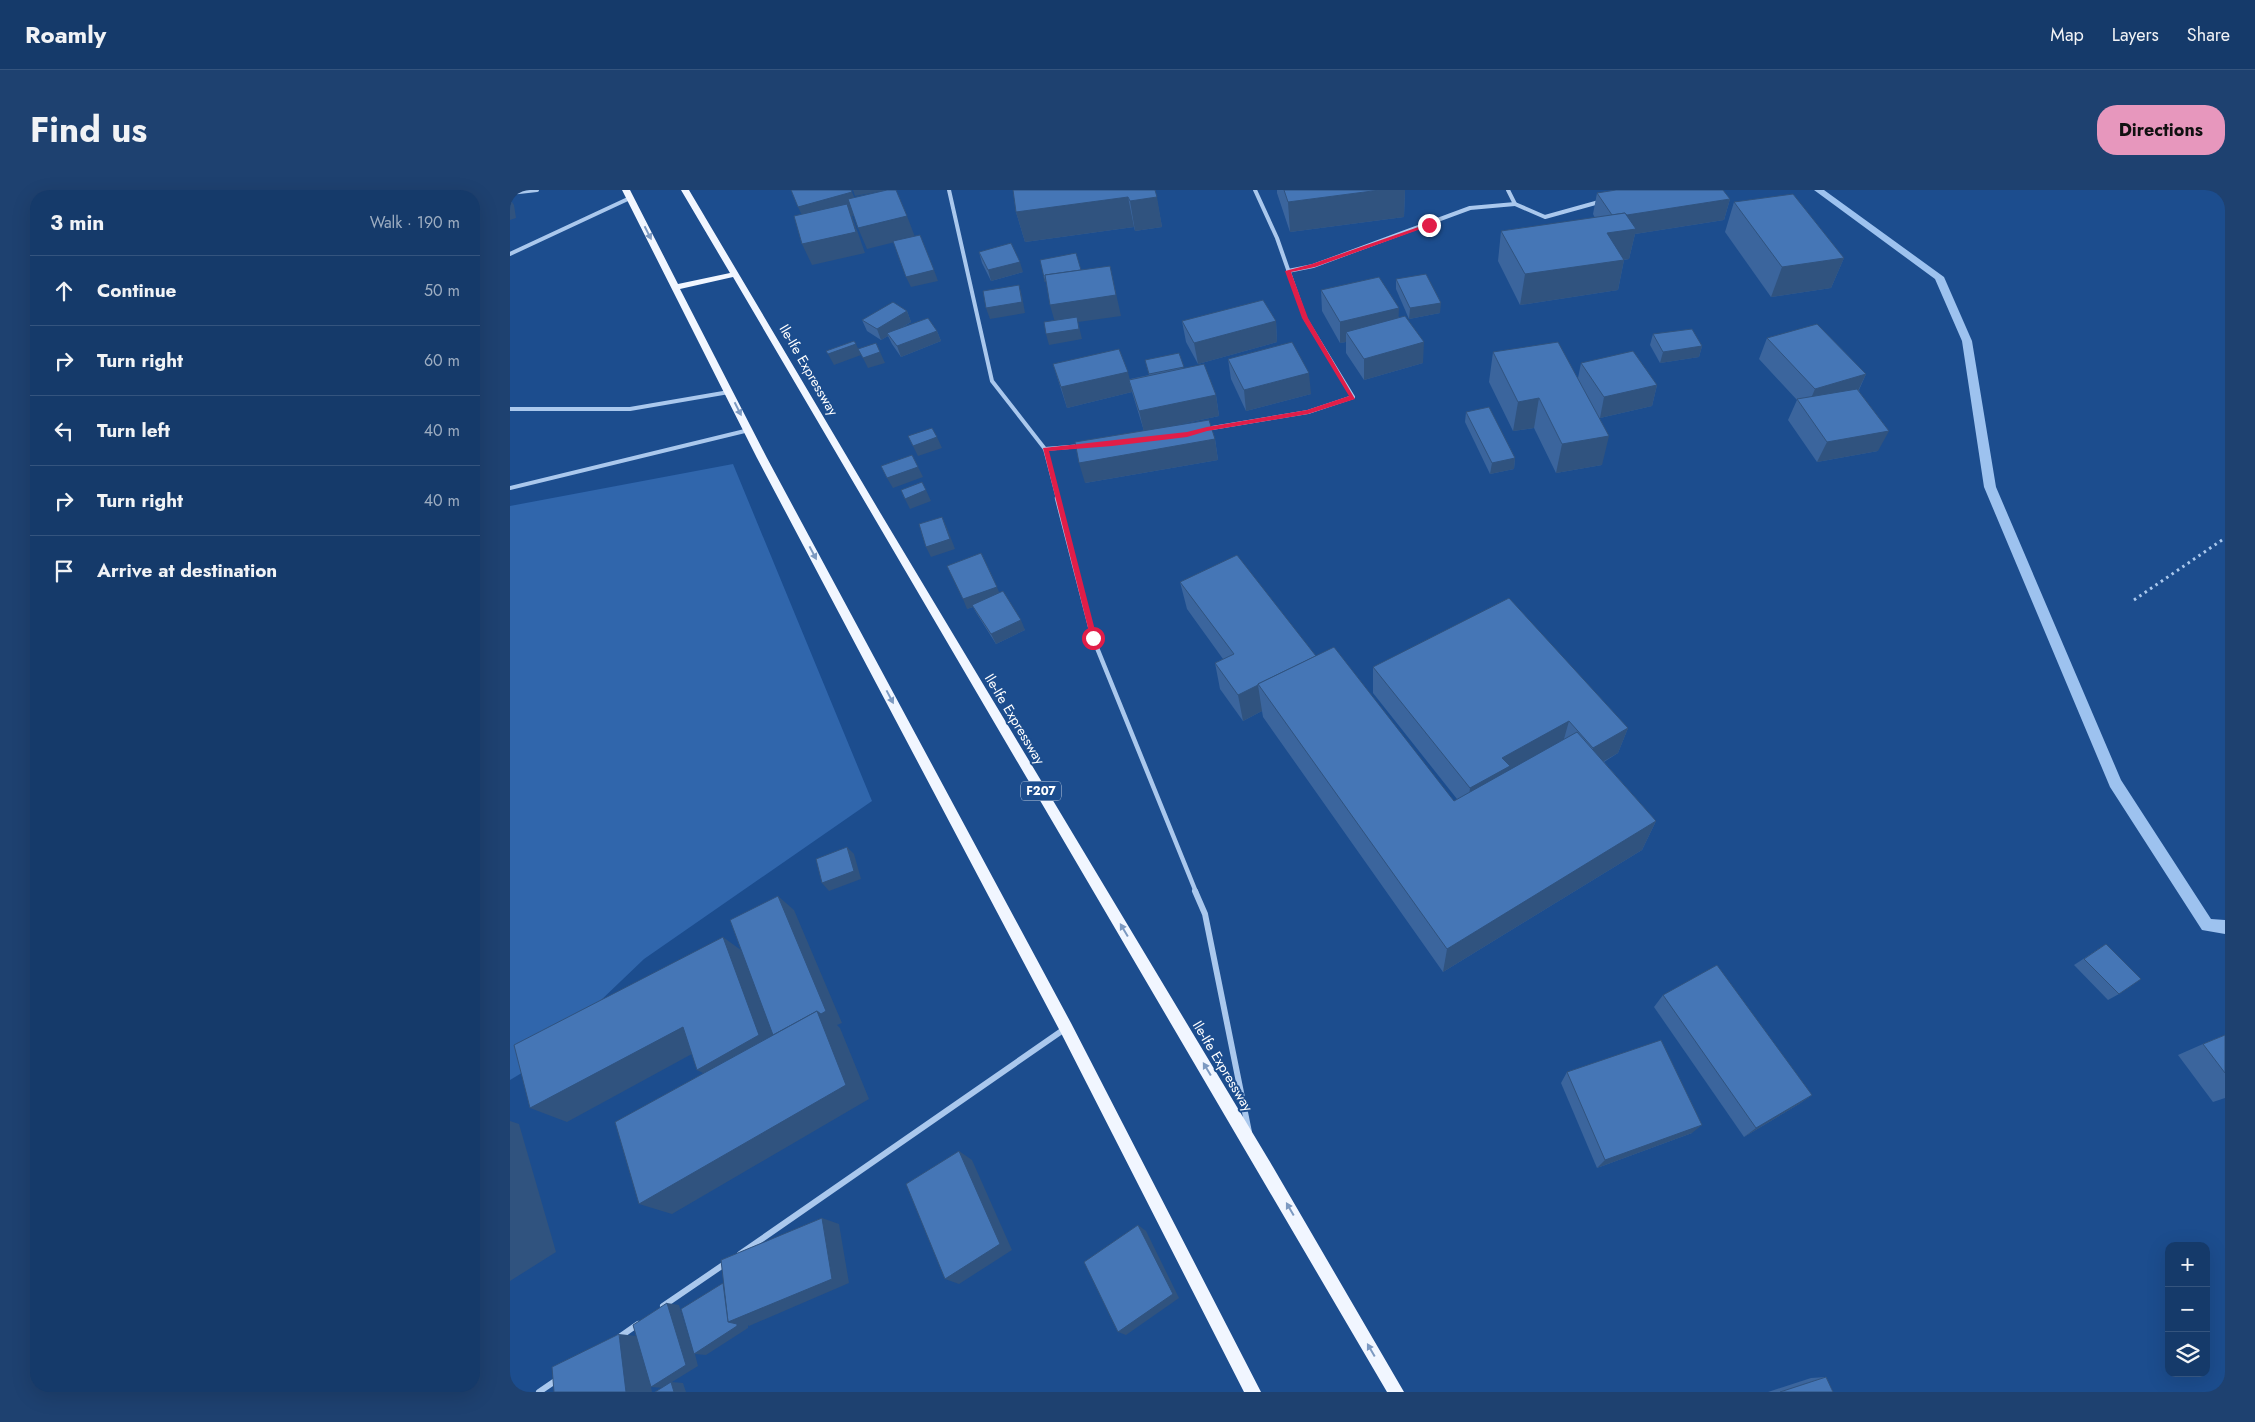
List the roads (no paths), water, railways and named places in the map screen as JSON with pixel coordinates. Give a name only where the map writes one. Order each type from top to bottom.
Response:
[{"type":"main road","name":"Ile-Ife Expressway","points":[[685,190],[847,466],[1252,1144],[1396,1392]]},
{"type":"main road","points":[[628,194],[748,430],[1066,1028],[1253,1392]]},
{"type":"main road","points":[[675,287],[736,274]]},
{"type":"street","points":[[510,193],[537,190]]},
{"type":"street","points":[[949,190],[992,381],[1045,449],[1093,638],[1205,914],[1252,1144]]},
{"type":"street","points":[[1200,431],[1308,412],[1353,397],[1305,318],[1277,238],[1255,190]]},
{"type":"street","points":[[1508,190],[1516,204]]},
{"type":"street","points":[[510,254],[628,194]]},
{"type":"street","points":[[1288,271],[1314,266],[1470,208],[1516,204],[1545,217],[1607,200]]},
{"type":"street","points":[[510,409],[630,409],[729,392]]},
{"type":"street","points":[[510,488],[748,430]]},
{"type":"street","points":[[1045,449],[1092,446]]},
{"type":"street","points":[[653,1314],[1066,1028]]},
{"type":"street","points":[[612,1342],[645,1319]]},
{"type":"street","points":[[540,1392],[564,1375]]},
{"type":"waterway","points":[[1818,190],[1939,277],[1967,341],[1990,487],[2115,783],[2207,925],[2225,927]]}]
